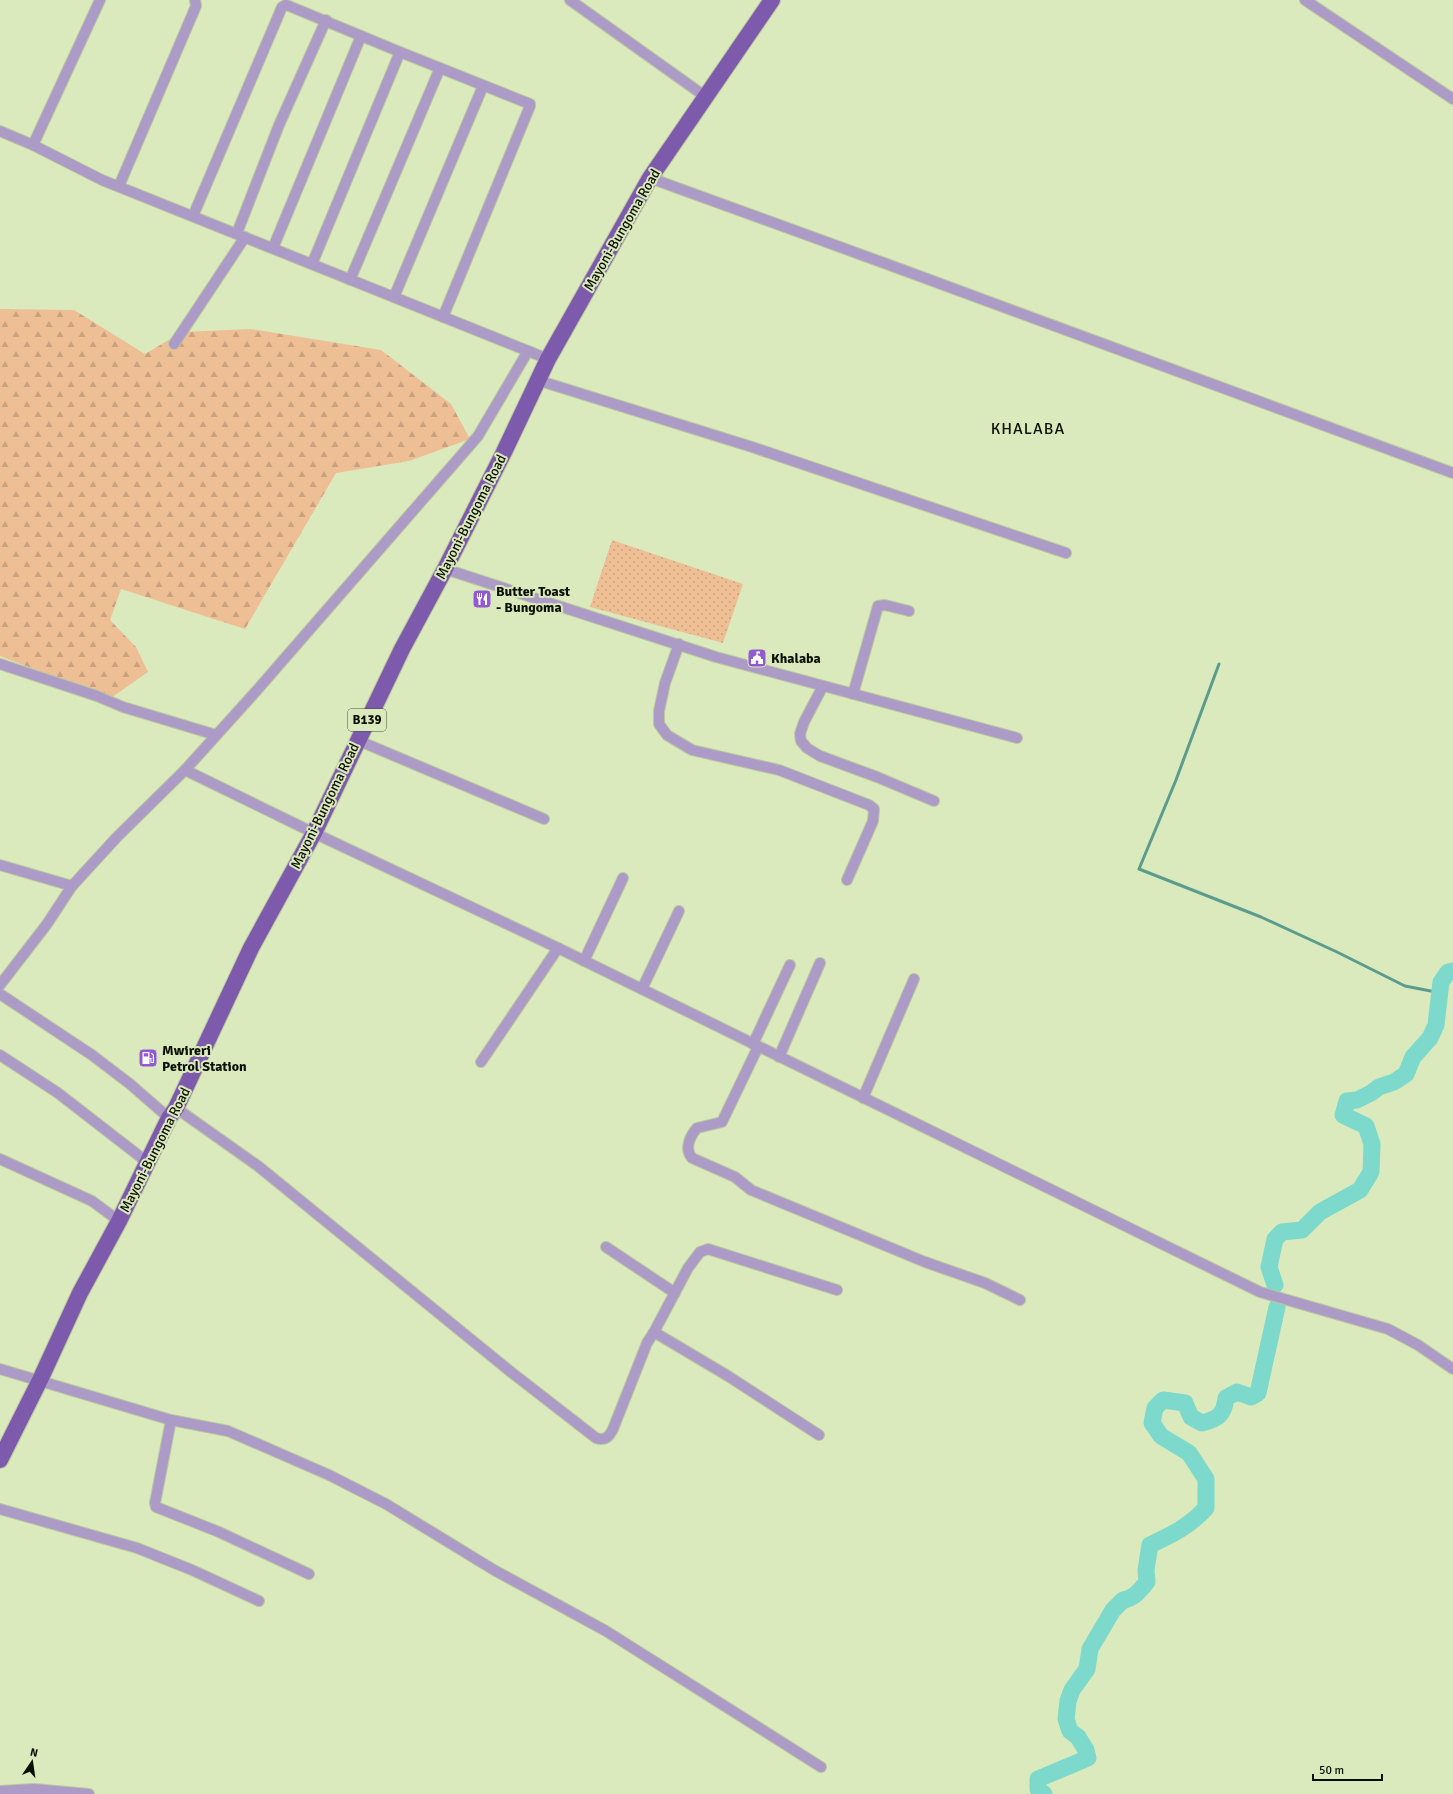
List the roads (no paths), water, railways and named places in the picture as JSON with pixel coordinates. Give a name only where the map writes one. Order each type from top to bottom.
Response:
[{"type":"main road","name":"Mayoni-Bungoma Road","points":[[0,1460],[40,1380],[80,1293],[119,1221],[147,1162],[173,1113],[251,948],[314,833],[357,740],[402,649],[445,569],[504,452],[548,359],[650,178],[772,0]]},
{"type":"street","points":[[33,145],[100,0]]},
{"type":"street","points":[[119,186],[196,6],[195,0]]},
{"type":"street","points":[[570,0],[706,97]]},
{"type":"street","points":[[1304,0],[1453,99]]},
{"type":"street","points":[[193,216],[282,7],[286,5],[290,6],[326,20],[361,36],[530,104],[443,317]]},
{"type":"street","points":[[174,344],[241,235],[279,126],[326,20]]},
{"type":"street","points":[[273,248],[361,36]]},
{"type":"street","points":[[312,264],[400,52]]},
{"type":"street","points":[[350,280],[440,68]]},
{"type":"street","points":[[394,297],[483,86]]},
{"type":"street","points":[[0,131],[33,145],[102,180],[548,359]]},
{"type":"street","points":[[650,178],[1453,473]]},
{"type":"street","points":[[0,984],[47,924],[72,886],[117,837],[185,770],[478,436],[528,351]]},
{"type":"street","points":[[537,380],[752,447],[1066,553]]},
{"type":"street","points":[[445,569],[716,657],[1017,738]]},
{"type":"street","points":[[853,694],[878,606],[885,605],[909,611]]},
{"type":"street","points":[[679,644],[665,683],[659,710],[659,724],[667,735],[692,750],[779,770],[869,805],[874,809],[873,821],[848,880]]},
{"type":"street","points":[[0,664],[97,696],[123,707],[216,735]]},
{"type":"street","points":[[823,686],[804,722],[800,734],[801,741],[807,748],[820,756],[877,777],[934,801]]},
{"type":"street","points":[[357,740],[544,819]]},
{"type":"street","points":[[185,770],[314,833],[558,948],[1260,1292],[1388,1329],[1418,1345],[1453,1369]]},
{"type":"street","points":[[0,865],[72,886]]},
{"type":"street","points":[[584,961],[623,878]]},
{"type":"street","points":[[642,989],[679,911]]},
{"type":"street","points":[[481,1062],[558,948]]},
{"type":"street","points":[[779,1057],[820,963]]},
{"type":"street","points":[[790,965],[722,1122],[697,1128],[694,1131],[688,1149],[692,1158],[734,1177],[751,1190],[925,1262],[985,1282],[1020,1300]]},
{"type":"street","points":[[864,1098],[914,979]]},
{"type":"street","points":[[0,994],[92,1055],[130,1084],[173,1113],[258,1166],[511,1372],[596,1438],[601,1440],[607,1438],[614,1429],[647,1344],[694,1258],[700,1252],[708,1249],[837,1290]]},
{"type":"street","points":[[0,1055],[58,1093],[147,1162]]},
{"type":"street","points":[[0,1159],[92,1201],[119,1221]]},
{"type":"street","points":[[606,1247],[675,1293]]},
{"type":"street","points":[[654,1332],[728,1376],[819,1435]]},
{"type":"street","points":[[0,1369],[171,1420],[228,1431],[322,1472],[386,1504],[494,1570],[606,1631],[821,1767]]},
{"type":"street","points":[[171,1420],[155,1503],[156,1507],[219,1532],[309,1574]]},
{"type":"street","points":[[0,1509],[137,1548],[192,1570],[259,1601]]},
{"type":"street","points":[[0,1791],[34,1789],[89,1794]]},
{"type":"waterway","points":[[1219,664],[1176,780],[1139,869],[1261,917],[1337,952],[1405,986],[1441,993]]},
{"type":"waterway","points":[[1275,1285],[1269,1267],[1275,1239],[1282,1232],[1302,1230],[1320,1212],[1360,1190],[1371,1172],[1372,1144],[1366,1126],[1343,1115],[1347,1101],[1357,1100],[1379,1087],[1394,1082],[1406,1074],[1413,1057],[1430,1038],[1436,1025],[1441,982],[1448,972],[1453,971]]},
{"type":"waterway","points":[[1044,1794],[1038,1789],[1038,1779],[1088,1758],[1086,1750],[1078,1737],[1070,1731],[1066,1719],[1068,1701],[1072,1690],[1087,1669],[1090,1649],[1113,1610],[1123,1600],[1136,1594],[1147,1582],[1146,1570],[1150,1545],[1173,1534],[1187,1525],[1206,1508],[1206,1479],[1189,1453],[1161,1436],[1152,1423],[1155,1408],[1163,1400],[1185,1403],[1191,1417],[1202,1423],[1216,1418],[1224,1409],[1226,1398],[1237,1392],[1251,1397],[1258,1393],[1277,1307]]},
{"type":"place","name":"Butter Toast - Bungoma","points":[[482,599]]},
{"type":"place","name":"Khalaba","points":[[757,658]]},
{"type":"place","name":"Mwireri Petrol Station","points":[[148,1058]]},
{"type":"district","name":"KHALABA","points":[[1028,429]]}]
